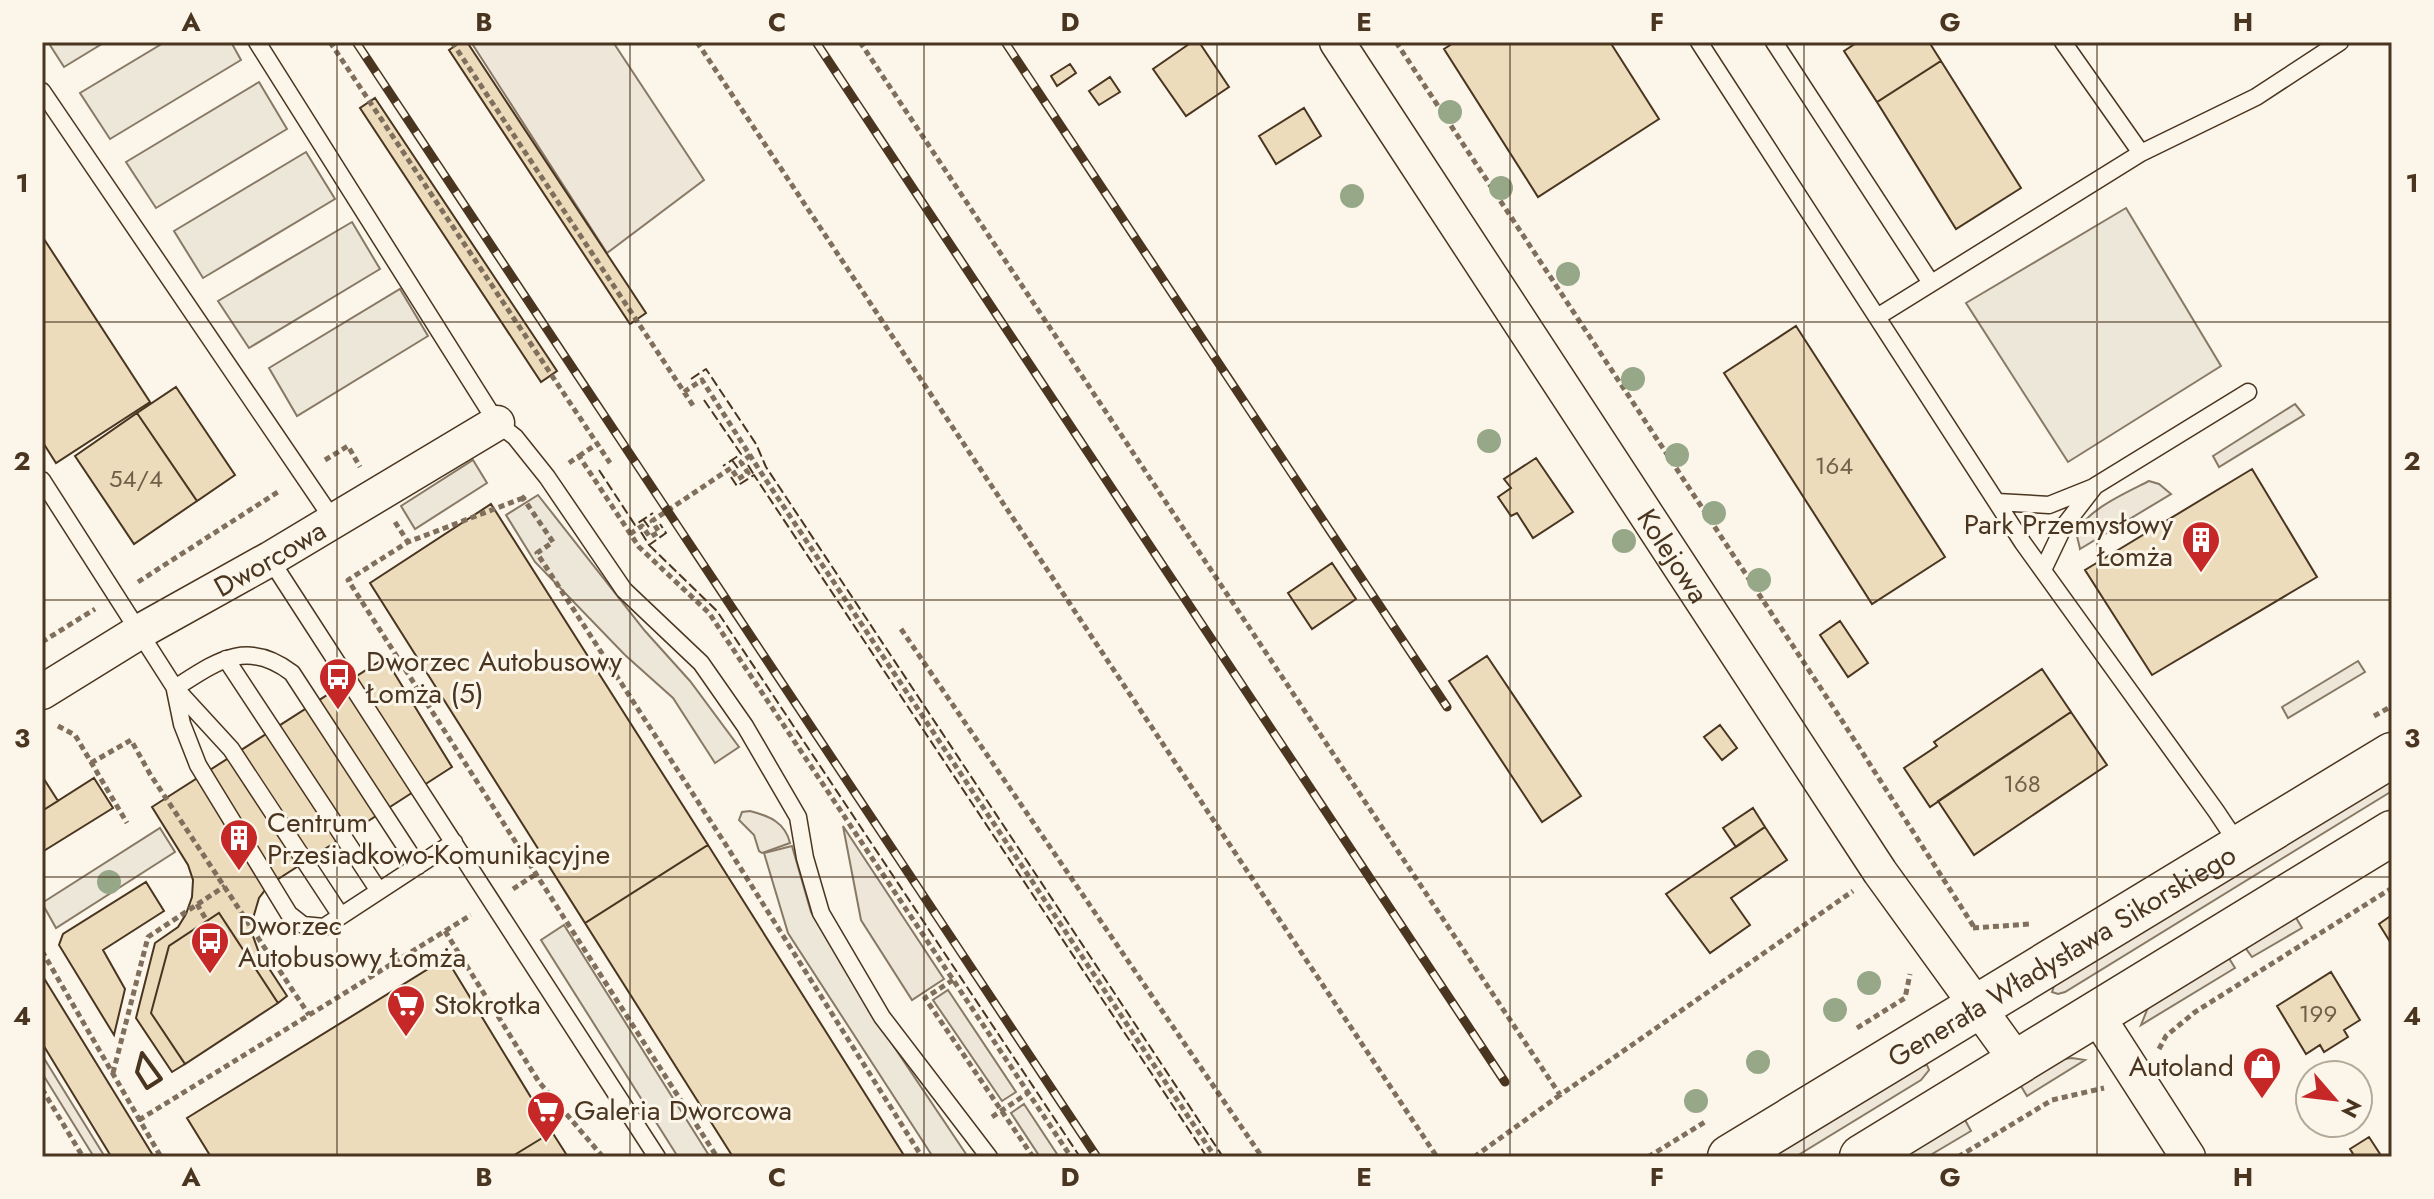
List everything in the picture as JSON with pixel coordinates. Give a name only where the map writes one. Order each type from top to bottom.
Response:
[{"type":"main road","name":"Generała Władysława Sikorskiego","points":[[1730,1157],[2392,755]]},
{"type":"main road","points":[[1862,1157],[2019,1064],[2392,833]]},
{"type":"street","name":"Kolejowa","points":[[1337,42],[1880,872],[2019,1064]]},
{"type":"street","name":"Dworcowa","points":[[42,692],[497,423]]},
{"type":"street","points":[[2096,1014],[2188,1157]]},
{"type":"lane","points":[[257,42],[497,423],[515,437],[547,477],[624,590],[701,663],[745,726],[798,817],[805,858],[821,913],[882,1017],[989,1157]]},
{"type":"lane","points":[[1699,42],[1997,502],[2240,849]]},
{"type":"lane","points":[[1774,42],[1931,283]]},
{"type":"lane","points":[[2063,42],[2141,153]]},
{"type":"lane","points":[[1877,317],[2141,153],[2256,97],[2340,42]]},
{"type":"lane","points":[[42,91],[334,521]]},
{"type":"lane","points":[[1997,502],[2049,505],[2095,486],[2248,392]]},
{"type":"lane","points":[[42,480],[175,688],[231,749],[341,916]]},
{"type":"lane","points":[[2043,570],[2064,526],[2095,486]]},
{"type":"lane","points":[[270,559],[657,1157]]},
{"type":"lane","points":[[175,688],[214,663],[235,655],[265,658],[281,664],[292,673],[418,866]]},
{"type":"lane","points":[[226,659],[379,891]]},
{"type":"lane","points":[[175,688],[182,724],[198,765],[289,914],[303,925],[324,927],[454,842]]},
{"type":"path","points":[[330,42],[610,463]]},
{"type":"path","points":[[452,42],[694,407]]},
{"type":"path","points":[[697,42],[1437,1157]]},
{"type":"path","points":[[860,42],[1560,1095]]},
{"type":"path","points":[[1396,42],[1974,927]]},
{"type":"path","points":[[684,392],[702,380],[1215,1157]]},
{"type":"path","points":[[562,468],[597,444]]},
{"type":"path","points":[[630,534],[642,526],[650,537],[659,532],[652,521],[731,468],[738,479],[748,473],[741,462],[751,455]]},
{"type":"path","points":[[579,456],[639,547],[709,613],[1071,1157]]},
{"type":"path","points":[[717,1157],[348,580],[408,542],[526,496],[553,542],[537,553],[726,845],[922,1157]]},
{"type":"path","points":[[42,642],[266,502]]},
{"type":"path","points":[[901,629],[1262,1157]]},
{"type":"path","points":[[2366,721],[2392,706]]},
{"type":"path","points":[[46,729],[59,725],[75,735],[127,823]]},
{"type":"path","points":[[91,763],[131,740],[150,774],[309,1015]]},
{"type":"path","points":[[1474,1157],[1880,872]]},
{"type":"path","points":[[139,1120],[536,874]]},
{"type":"path","points":[[112,1074],[148,937],[225,886]]},
{"type":"path","points":[[1958,1157],[2052,1100],[2111,1086],[2133,1073],[2153,1059],[2166,1036],[2195,1012],[2392,888]]},
{"type":"path","points":[[197,904],[207,921]]},
{"type":"path","points":[[1851,1032],[1905,998],[1911,972],[1974,927],[2027,926],[2040,917]]},
{"type":"path","points":[[445,931],[539,1082],[603,1157]]},
{"type":"path","points":[[42,951],[161,1157]]},
{"type":"path","points":[[953,980],[925,998],[1033,1157]]},
{"type":"path","points":[[42,1089],[83,1157]]},
{"type":"path","points":[[971,1131],[1028,1093]]},
{"type":"path","points":[[1648,1157],[1716,1115]]},
{"type":"shaded area","points":[[48,42],[105,42],[64,67]]},
{"type":"shaded area","points":[[165,42],[231,42],[241,60],[110,139],[80,93]]},
{"type":"shaded area","points":[[471,42],[613,42],[704,180],[607,253]]},
{"type":"shaded area","points":[[259,82],[287,129],[156,208],[126,162]]},
{"type":"shaded area","points":[[306,152],[335,199],[203,278],[174,231]]},
{"type":"shaded area","points":[[2126,208],[2221,366],[2068,462],[1966,303]]},
{"type":"shaded area","points":[[352,222],[380,269],[249,348],[218,301]]},
{"type":"shaded area","points":[[400,289],[428,336],[297,416],[269,368]]},
{"type":"shaded area","points":[[2295,404],[2304,415],[2219,467],[2213,456]]},
{"type":"shaded area","points":[[473,460],[487,483],[415,529],[401,506]]},
{"type":"shaded area","points":[[2149,481],[2159,484],[2171,494],[2080,549],[2077,536],[2087,519],[2107,503]]},
{"type":"shaded area","points":[[538,495],[645,631],[690,681],[739,747],[715,763],[673,698],[625,655],[535,562],[506,515]]},
{"type":"shaded area","points":[[2358,661],[2365,672],[2288,718],[2282,707]]},
{"type":"shaded area","points":[[2392,778],[2392,791],[2065,992],[2052,992],[2054,986]]},
{"type":"shaded area","points":[[750,811],[775,821],[790,843],[762,853],[759,851],[754,835],[739,820],[742,812]]},
{"type":"shaded area","points":[[843,826],[944,979],[912,1000],[861,920]]},
{"type":"shaded area","points":[[160,828],[175,852],[56,928],[42,903]]},
{"type":"shaded area","points":[[792,846],[811,912],[868,1008],[968,1157],[933,1157],[788,933],[764,853]]},
{"type":"shaded area","points":[[2295,916],[2302,928],[2252,957],[2244,946]]},
{"type":"shaded area","points":[[564,925],[710,1157],[678,1157],[541,940]]},
{"type":"shaded area","points":[[2227,955],[2235,968],[2141,1025],[2149,1005]]},
{"type":"shaded area","points":[[948,990],[1016,1092],[1002,1101],[933,1000]]},
{"type":"shaded area","points":[[42,1055],[105,1157],[94,1157],[42,1073]]},
{"type":"shaded area","points":[[2056,1060],[2085,1060],[2027,1096],[2018,1081]]},
{"type":"shaded area","points":[[1927,1065],[1929,1070],[1921,1080],[1795,1157],[1773,1157],[1922,1066]]},
{"type":"shaded area","points":[[1024,1104],[1059,1157],[1040,1157],[1011,1113]]},
{"type":"shaded area","points":[[1960,1119],[1965,1120],[1971,1131],[1927,1157],[1896,1157]]},
{"type":"building","points":[[461,42],[467,42],[646,313],[630,324],[449,50]]},
{"type":"building","points":[[1192,42],[1199,42],[1229,87],[1186,116],[1153,69]]},
{"type":"building","points":[[1455,42],[1610,42],[1659,119],[1538,197],[1444,49]]},
{"type":"building","points":[[1858,42],[1929,42],[1941,61],[1877,102],[1844,51]]},
{"type":"building","points":[[1941,61],[2021,188],[1956,229],[1877,102]]},
{"type":"building","points":[[1070,64],[1076,73],[1057,86],[1051,76]]},
{"type":"building","points":[[1110,77],[1120,92],[1099,105],[1089,91]]},
{"type":"building","points":[[375,98],[557,371],[541,382],[360,108]]},
{"type":"building","points":[[1304,108],[1321,136],[1276,164],[1259,136]]},
{"type":"building","points":[[42,236],[150,402],[56,463],[42,441]]},
{"type":"building","points":[[1796,326],[1945,557],[1872,604],[1724,373]]},
{"type":"building","points":[[176,387],[235,475],[197,501],[137,413]]},
{"type":"building","points":[[137,413],[197,501],[134,544],[75,456]]},
{"type":"building","points":[[1536,458],[1573,512],[1533,538],[1517,513],[1511,516],[1498,497],[1511,488],[1504,479]]},
{"type":"building","name":"Park Przemysłowy Łomża","points":[[2252,469],[2317,577],[2152,675],[2085,570]]},
{"type":"building","points":[[491,504],[708,845],[585,923],[370,583]]},
{"type":"building","points":[[1332,563],[1356,599],[1312,629],[1288,593]]},
{"type":"building","points":[[1840,621],[1868,663],[1848,677],[1820,635]]},
{"type":"building","points":[[1487,656],[1581,796],[1542,822],[1449,681]]},
{"type":"building","name":"Centrum Przesiadkowo-Komunikacyjne","points":[[385,658],[452,767],[269,885],[259,898],[253,936],[259,953],[287,996],[278,1003],[219,913],[169,946],[151,1013],[185,1064],[172,1072],[136,1018],[155,943],[178,927],[186,914],[192,897],[193,880],[188,865],[152,807]]},
{"type":"building","points":[[2042,669],[2071,712],[1930,807],[1904,768],[1937,746],[1934,742]]},
{"type":"building","points":[[2071,712],[2107,765],[1974,855],[1938,801]]},
{"type":"building","points":[[1720,725],[1737,748],[1722,760],[1704,737]]},
{"type":"building","points":[[42,776],[58,801],[42,811]]},
{"type":"building","points":[[94,778],[113,808],[42,852],[42,811]]},
{"type":"building","points":[[1753,808],[1765,827],[1736,847],[1723,828]]},
{"type":"building","points":[[1765,827],[1787,860],[1731,898],[1750,925],[1710,953],[1666,894]]},
{"type":"building","points":[[708,845],[905,1157],[733,1157],[585,923]]},
{"type":"building","points":[[146,882],[164,911],[103,950],[125,989],[114,1035],[59,945],[63,934]]},
{"type":"building","name":"Dworzec Autobusowy Łomża","points":[[219,913],[278,1003],[185,1064],[151,1013],[169,946]]},
{"type":"building","points":[[2392,915],[2392,945],[2379,924]]},
{"type":"building","name":"Stokrotka","points":[[446,958],[552,1132],[511,1157],[211,1157],[187,1118]]},
{"type":"building","points":[[2331,972],[2360,1020],[2344,1030],[2348,1037],[2324,1052],[2320,1045],[2306,1054],[2277,1006]]},
{"type":"building","points":[[42,975],[154,1157],[112,1157],[109,1153],[42,1043]]},
{"type":"building","name":"Galeria Dworcowa","points":[[552,1132],[568,1157],[511,1157]]},
{"type":"building","points":[[2370,1139],[2382,1157],[2355,1157],[2350,1149]]},
{"type":"railway","points":[[356,42],[1097,1157]]},
{"type":"railway","points":[[816,42],[1505,1082]]},
{"type":"railway","points":[[1005,42],[1447,707]]},
{"type":"fence","points":[[691,379],[706,369],[756,444],[766,467],[1223,1157]]},
{"type":"fence","points":[[704,400],[741,454],[723,466]]},
{"type":"fence","points":[[732,460],[740,471]]},
{"type":"fence","points":[[748,465],[754,475]]},
{"type":"fence","points":[[599,470],[635,525],[653,513]]},
{"type":"fence","points":[[731,477],[737,486],[754,475],[1207,1157]]},
{"type":"fence","points":[[643,519],[651,530]]},
{"type":"fence","points":[[641,532],[649,545],[666,533],[660,524]]},
{"type":"fence","points":[[649,545],[717,611],[1080,1157]]},
{"type":"wall","points":[[142,1053],[161,1079],[147,1088],[137,1072],[142,1053]]},
{"type":"place","name":"Park Przemysłowy Łomża","points":[[2201,574]]},
{"type":"place","name":"Dworzec Autobusowy Łomża (5)","points":[[338,711]]},
{"type":"place","name":"Centrum Przesiadkowo-Komunikacyjne","points":[[239,872]]},
{"type":"place","name":"Dworzec Autobusowy Łomża","points":[[210,975]]},
{"type":"place","name":"Stokrotka","points":[[406,1038]]},
{"type":"place","name":"Autoland","points":[[2262,1100]]},
{"type":"place","name":"Galeria Dworcowa","points":[[546,1144]]}]
